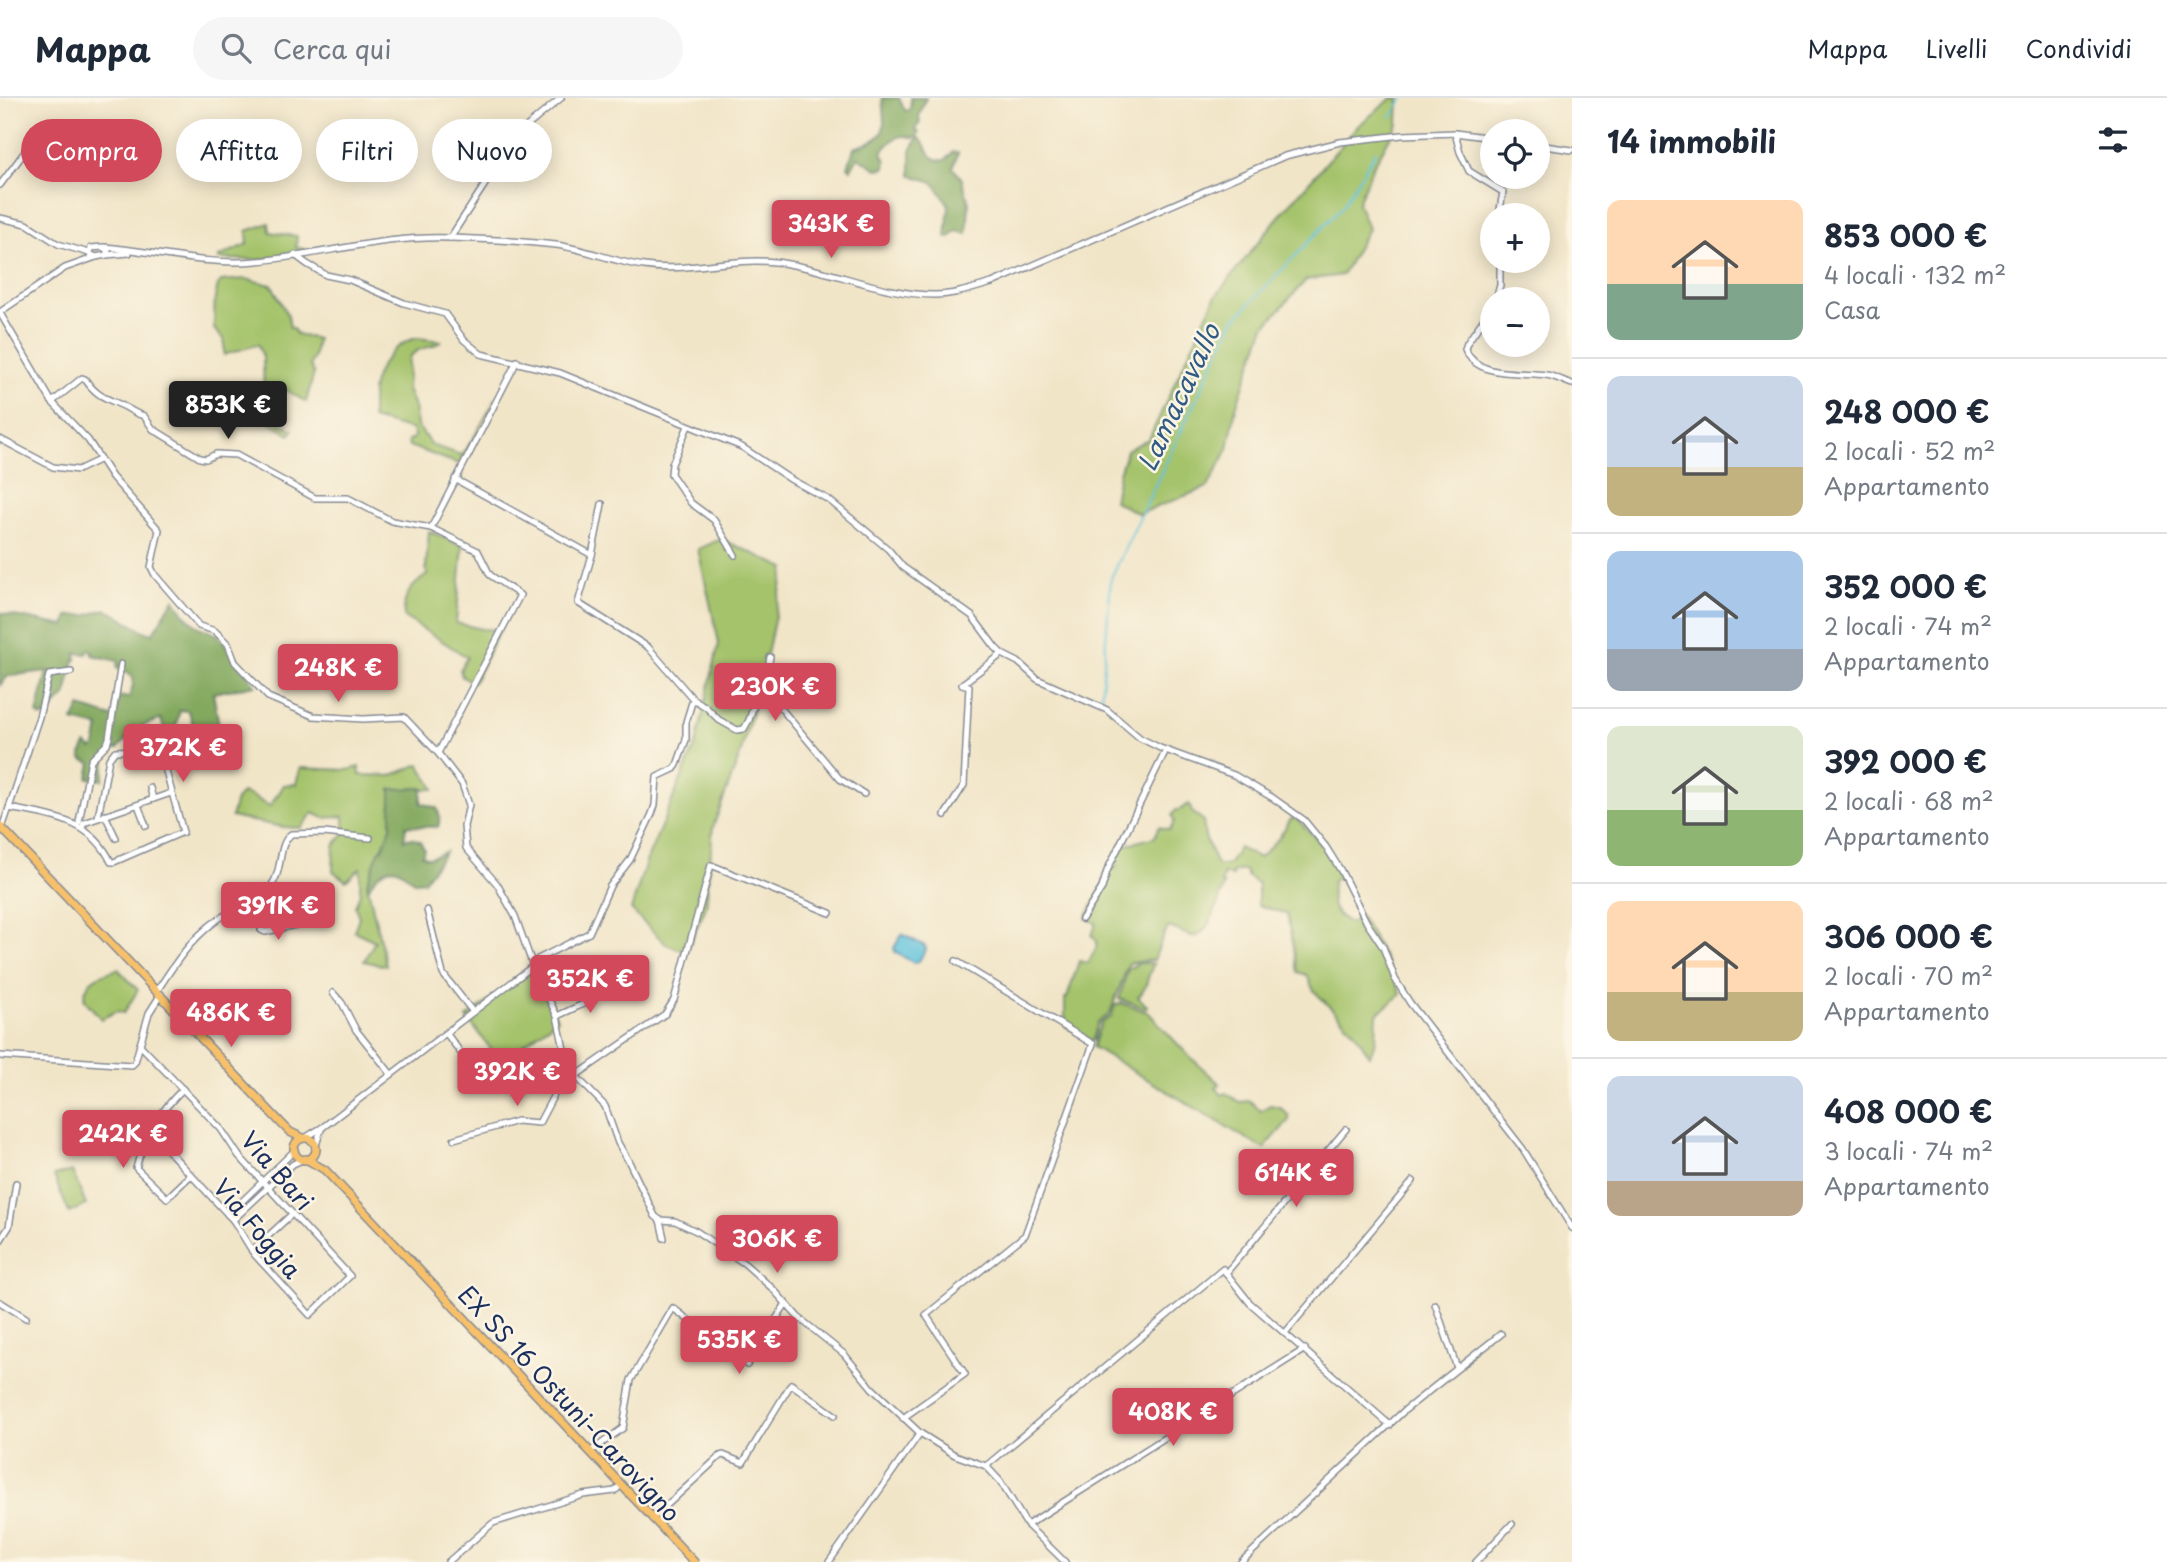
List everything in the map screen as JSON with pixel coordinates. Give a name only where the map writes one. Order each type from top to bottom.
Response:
[{"type":"main road","points":[[1,827],[281,1123],[290,1132],[312,1141],[324,1170]]},
{"type":"main road","points":[[281,1123],[298,1157],[324,1170]]},
{"type":"main road","points":[[294,1150],[298,1141],[304,1138]]},
{"type":"main road","points":[[305,1159],[312,1157],[315,1148]]},
{"type":"main road","name":"EX SS 16 Ostuni-Carovigno","points":[[324,1170],[694,1562]]},
{"type":"street","points":[[450,238],[491,175],[502,147],[561,98]]},
{"type":"street","points":[[1455,133],[1469,171],[1503,192],[1502,203]]},
{"type":"street","points":[[1063,1561],[1027,1525],[1000,1480],[986,1466],[955,1455],[920,1433],[872,1388],[844,1354],[785,1305],[773,1289],[745,1264],[715,1243],[675,1221],[660,1220],[655,1216],[618,1143],[605,1106],[568,1068],[557,1016],[533,965],[515,916],[496,884],[466,848],[464,826],[469,806],[462,784],[438,752],[404,717],[363,719],[313,716],[268,697],[235,662],[228,644],[215,631],[199,626],[155,575],[151,567],[159,530],[99,460],[88,440],[52,402],[0,313],[65,268],[105,247],[238,262],[418,238],[555,245],[643,266],[673,267],[733,260],[775,262],[904,292],[936,295],[961,292],[992,283],[1285,156],[1340,142],[1402,135],[1455,133],[1480,136]]},
{"type":"street","points":[[1550,147],[1572,150]]},
{"type":"street","points":[[0,185],[21,157]]},
{"type":"street","points":[[0,218],[27,224],[58,244],[91,253],[106,255],[139,252]]},
{"type":"street","points":[[105,247],[108,251],[106,255]]},
{"type":"street","points":[[295,254],[326,275],[350,280],[404,303],[445,314],[464,340],[481,354],[560,373],[742,447],[790,479],[829,500],[904,567],[972,616],[1002,654],[1018,662],[1037,679],[1107,710],[1140,738],[1234,775],[1304,820],[1326,846],[1342,871],[1367,923],[1383,947],[1395,979],[1410,1003],[1523,1149],[1572,1228]]},
{"type":"street","points":[[1480,324],[1465,349],[1473,362],[1502,372],[1547,375],[1572,384]]},
{"type":"street","points":[[431,528],[517,361]]},
{"type":"street","points":[[52,402],[85,379],[98,394],[126,406],[132,413],[144,416],[153,429],[200,458],[206,459],[216,454],[236,455],[316,498],[348,498],[392,521],[431,528],[478,551],[490,575],[520,595],[438,752]]},
{"type":"street","points":[[688,426],[672,464],[671,474],[691,503],[719,526],[735,555]]},
{"type":"street","points":[[0,439],[53,467],[78,470],[99,460]]},
{"type":"street","points":[[455,479],[592,555]]},
{"type":"street","points":[[602,503],[592,555],[578,603],[648,647],[696,701],[719,720],[741,731],[749,720],[760,689],[764,688],[770,657]]},
{"type":"street","points":[[945,814],[964,785],[969,686],[962,684],[1002,654]]},
{"type":"street","points":[[80,824],[91,760],[107,744],[109,738],[121,664]]},
{"type":"street","points":[[1,827],[38,717],[49,675],[71,672]]},
{"type":"street","points":[[764,688],[840,779],[864,794]]},
{"type":"street","points":[[304,1138],[323,1127],[446,1033],[543,955],[591,931],[610,886],[630,860],[652,814],[657,777],[677,765],[686,740],[686,722],[696,701]]},
{"type":"street","points":[[116,838],[101,816],[108,759],[115,751],[163,749],[171,743]]},
{"type":"street","points":[[9,808],[80,824],[99,842],[111,862],[114,862],[183,832],[162,757],[163,749]]},
{"type":"street","points":[[1082,919],[1102,888],[1107,870],[1166,750]]},
{"type":"street","points":[[150,788],[153,799]]},
{"type":"street","points":[[80,824],[171,793]]},
{"type":"street","points":[[138,805],[146,826]]},
{"type":"street","points":[[0,1056],[134,1064],[149,1013],[174,962],[218,919],[258,897],[275,881],[280,871],[284,843],[291,834],[324,833],[370,838]]},
{"type":"street","points":[[574,1077],[665,1014],[674,1000],[711,865],[830,913]]},
{"type":"street","points":[[258,897],[265,905],[261,930],[265,932],[304,923],[330,912]]},
{"type":"street","points":[[428,910],[443,974],[473,1012]]},
{"type":"street","points":[[903,1418],[965,1374],[926,1315],[1025,1235],[1093,1044],[956,961]]},
{"type":"street","points":[[332,993],[342,1003],[356,1030],[391,1074]]},
{"type":"street","points":[[557,1016],[592,1000],[594,994]]},
{"type":"street","points":[[446,1033],[481,1080],[494,1070]]},
{"type":"street","name":"Via Bari","points":[[140,1045],[221,1129],[239,1156],[350,1276],[310,1315]]},
{"type":"street","points":[[454,1139],[517,1121],[539,1123],[568,1068]]},
{"type":"street","points":[[183,1089],[163,1108],[136,1168],[167,1198],[191,1175]]},
{"type":"street","points":[[315,1148],[318,1134],[323,1127]]},
{"type":"street","points":[[1226,1273],[1346,1129]]},
{"type":"street","name":"Via Foggia","points":[[151,1132],[233,1220],[252,1251],[310,1315]]},
{"type":"street","points":[[228,1215],[294,1150]]},
{"type":"street","points":[[233,1220],[293,1164],[305,1159]]},
{"type":"street","points":[[1285,1333],[1413,1181]]},
{"type":"street","points":[[0,1241],[9,1227],[16,1183]]},
{"type":"street","points":[[252,1251],[292,1214]]},
{"type":"street","points":[[660,1220],[664,1238]]},
{"type":"street","points":[[986,1466],[1223,1269],[1250,1303],[1390,1425]]},
{"type":"street","points":[[0,1302],[26,1318]]},
{"type":"street","points":[[1435,1304],[1457,1368]]},
{"type":"street","points":[[590,1452],[623,1428],[631,1380],[673,1308],[747,1365],[785,1305]]},
{"type":"street","points":[[1241,1562],[1390,1425],[1500,1334]]},
{"type":"street","points":[[1027,1525],[1304,1349]]},
{"type":"street","points":[[652,1519],[720,1456],[743,1463],[791,1384],[835,1416]]},
{"type":"street","points":[[829,1562],[920,1433]]},
{"type":"street","points":[[448,1562],[493,1522],[583,1495],[615,1491],[621,1485]]},
{"type":"street","points":[[1476,1562],[1512,1524]]},
{"type":"green space","points":[[882,98],[899,98],[907,111],[910,109],[911,98],[926,98],[919,115],[920,123],[915,129],[919,133],[914,138],[896,138],[889,144],[882,152],[886,161],[885,168],[877,169],[858,157],[851,169],[848,167],[854,148],[874,140],[882,132]]},
{"type":"green space","points":[[1392,98],[1399,98],[1398,124],[1372,168],[1358,203],[1368,229],[1342,275],[1306,280],[1265,326],[1236,407],[1228,449],[1208,487],[1139,514],[1114,501],[1127,450],[1149,439],[1215,297],[1276,220],[1359,125]]},
{"type":"green space","points":[[918,137],[935,159],[945,160],[953,152],[958,153],[953,168],[962,179],[969,203],[967,234],[957,231],[949,238],[946,237],[949,205],[933,182],[911,175],[911,151]]},
{"type":"green space","points":[[269,223],[270,232],[297,236],[296,247],[312,252],[259,260],[219,259],[248,244],[247,231]]},
{"type":"green space","points":[[246,279],[272,285],[288,316],[290,328],[293,328],[296,334],[317,339],[310,365],[314,373],[306,402],[286,390],[261,410],[293,430],[290,435],[253,413],[264,397],[263,357],[258,344],[224,355],[224,339],[214,329],[215,297],[221,281]]},
{"type":"green space","points":[[417,338],[441,341],[417,351],[409,358],[407,389],[417,425],[431,445],[461,455],[481,426],[459,464],[409,446],[408,441],[414,438],[413,430],[372,419],[372,391],[382,365],[394,350]]},
{"type":"green space","points":[[429,531],[463,546],[456,623],[500,630],[474,682],[462,677],[460,670],[467,657],[404,617],[406,597],[416,583],[427,575]]},
{"type":"green space","points":[[721,539],[785,568],[762,678],[740,755],[713,827],[706,907],[686,952],[666,944],[631,910],[646,862],[696,744],[719,643],[698,549]]},
{"type":"green space","points":[[174,599],[197,626],[218,635],[255,685],[213,693],[219,725],[216,736],[196,732],[188,711],[180,710],[172,741],[167,740],[161,719],[142,726],[143,729],[132,732],[118,749],[106,756],[103,780],[88,778],[91,763],[82,759],[81,755],[86,744],[92,749],[95,747],[99,727],[73,721],[80,707],[115,718],[116,696],[129,698],[133,677],[117,667],[118,661],[92,655],[93,651],[88,650],[87,654],[76,653],[66,695],[41,717],[37,714],[47,671],[8,676],[0,685],[0,613],[65,626],[68,616],[88,615],[105,609],[152,634]]},
{"type":"green space","points":[[222,742],[232,744],[229,763],[218,761]]},
{"type":"green space","points":[[420,764],[434,789],[391,790],[391,827],[367,883],[386,966],[364,961],[375,941],[354,931],[359,917],[355,906],[360,893],[360,868],[346,881],[333,871],[334,846],[344,834],[344,816],[324,818],[313,813],[301,828],[231,817],[236,800],[242,793],[271,806],[283,785],[296,784],[300,768],[348,770],[359,767],[360,775],[390,776]]},
{"type":"green space","points":[[422,788],[421,803],[437,808],[440,818],[438,827],[406,826],[404,840],[412,838],[420,841],[424,849],[422,855],[429,858],[445,852],[424,881],[415,882],[401,871],[391,868],[377,876],[368,889],[367,883],[391,827],[391,789]]},
{"type":"green space","points":[[1189,804],[1192,812],[1203,820],[1205,837],[1217,865],[1228,865],[1239,848],[1259,858],[1295,817],[1319,841],[1341,876],[1333,881],[1332,906],[1338,915],[1350,923],[1361,917],[1401,994],[1377,1014],[1376,1039],[1370,1056],[1353,1030],[1314,991],[1307,975],[1298,972],[1287,914],[1258,905],[1258,884],[1248,877],[1245,870],[1233,872],[1232,876],[1224,874],[1221,884],[1224,885],[1217,906],[1210,922],[1201,933],[1190,936],[1169,927],[1154,960],[1129,963],[1109,1015],[1098,1022],[1093,1040],[1065,1026],[1065,998],[1079,961],[1088,963],[1096,948],[1097,941],[1092,936],[1096,923],[1086,918],[1112,868],[1115,869],[1117,865],[1115,857],[1124,841],[1126,845],[1155,837],[1159,827],[1170,830],[1174,822],[1172,815]]},
{"type":"green space","points":[[1139,963],[1154,964],[1144,990],[1138,997],[1147,1006],[1145,1008],[1119,999],[1128,969]]},
{"type":"green space","points":[[533,966],[557,1019],[501,1062],[467,1018]]},
{"type":"green space","points":[[118,969],[138,990],[124,1013],[117,1011],[101,1019],[84,999],[85,992],[95,978]]},
{"type":"green space","points":[[1121,1003],[1148,1012],[1188,1055],[1220,1084],[1216,1088],[1222,1095],[1225,1093],[1240,1102],[1250,1101],[1261,1111],[1270,1105],[1280,1107],[1289,1116],[1289,1120],[1264,1149],[1093,1047],[1101,1023],[1111,1017],[1115,1005]]},
{"type":"green space","points":[[72,1171],[86,1205],[69,1213],[54,1176]]},
{"type":"water","points":[[902,934],[925,946],[919,961],[914,963],[895,952],[894,948]]},
{"type":"waterway","points":[[1391,117],[1404,98]]},
{"type":"waterway","name":"Lamacavallo","points":[[1101,700],[1111,578],[1234,320],[1341,208],[1376,151]]}]
